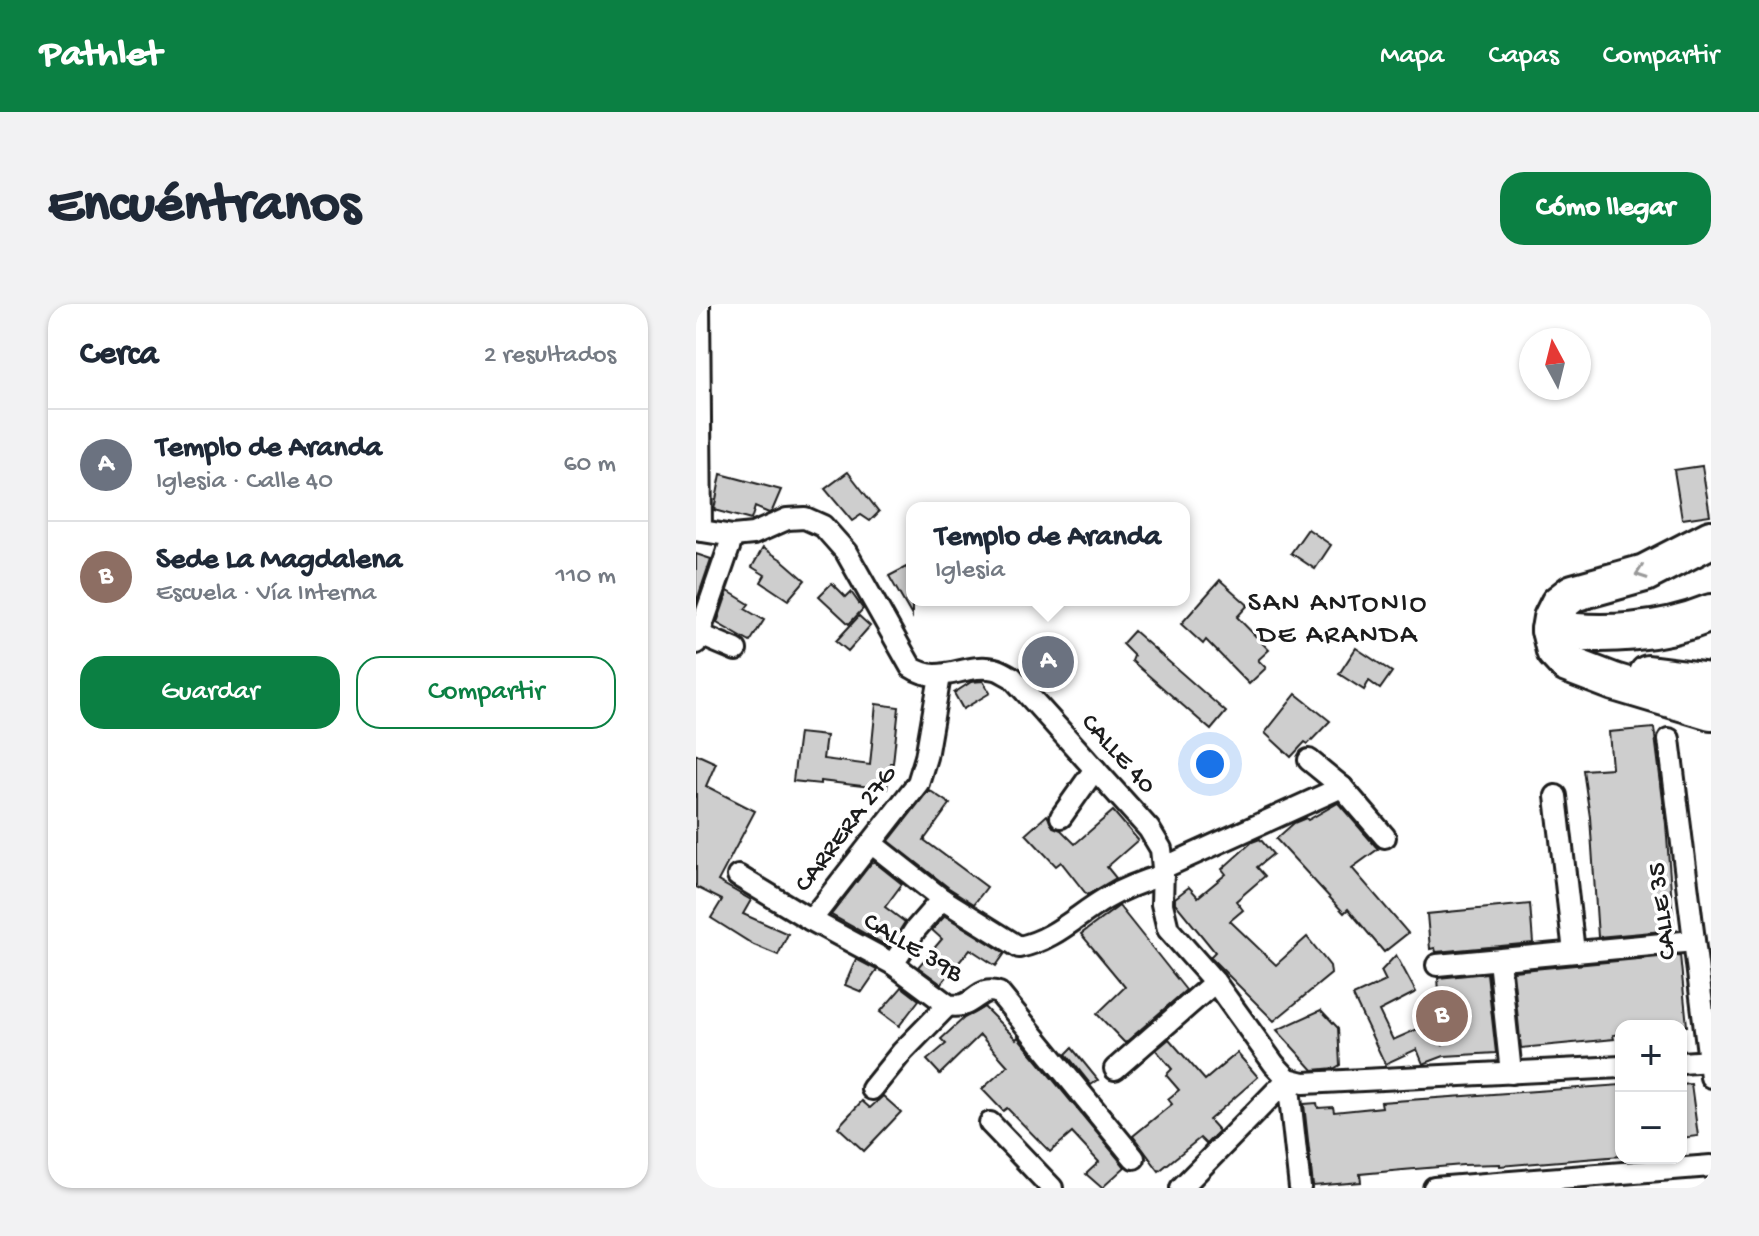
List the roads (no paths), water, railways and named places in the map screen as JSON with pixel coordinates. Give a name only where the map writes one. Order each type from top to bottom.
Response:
[{"type":"highway","points":[[1711,539],[1645,573],[1573,593],[1559,604],[1550,630],[1555,651],[1567,664],[1614,682],[1711,711]]},
{"type":"highway","points":[[1550,630],[1592,634],[1639,632],[1711,613]]},
{"type":"highway","points":[[1567,664],[1711,682]]},
{"type":"street","points":[[699,304],[698,531],[733,536],[753,534],[787,519],[805,518],[823,526],[846,552],[911,667],[923,675],[940,676]]},
{"type":"street","points":[[733,536],[697,638],[736,650]]},
{"type":"street","name":"CALLE 40","points":[[940,676],[979,668],[996,669],[1012,677],[1149,829],[1161,849],[1162,904],[1168,929],[1215,982],[1288,1079]]},
{"type":"street","name":"CARRERA 27G","points":[[811,920],[918,783],[926,757],[940,676]]},
{"type":"street","name":"CALLE 35","points":[[1669,739],[1710,1067]]},
{"type":"street","points":[[1309,760],[1342,787],[1385,837]]},
{"type":"street","points":[[1061,817],[1095,769]]},
{"type":"street","points":[[871,843],[942,899],[1019,947],[1064,929],[1103,900],[1134,884],[1342,787]]},
{"type":"street","points":[[1556,796],[1574,952]]},
{"type":"street","name":"CALLE 39B","points":[[738,876],[893,964],[948,1005],[968,1005],[983,992],[991,990],[999,993],[1134,1158]]},
{"type":"street","points":[[893,964],[915,930],[942,899]]},
{"type":"street","points":[[1437,965],[1694,941]]},
{"type":"street","points":[[1499,960],[1511,1073]]},
{"type":"street","points":[[1115,1069],[1215,982]]},
{"type":"street","points":[[872,1089],[902,1052],[948,1005]]},
{"type":"street","points":[[1687,1064],[1710,1067]]},
{"type":"street","points":[[1288,1079],[1304,1083],[1615,1067]]},
{"type":"street","points":[[1181,1188],[1288,1079]]},
{"type":"street","points":[[1288,1079],[1300,1188]]},
{"type":"street","points":[[990,1123],[1052,1188]]},
{"type":"street","points":[[1434,1188],[1711,1166]]},
{"type":"place","name":"Templo de Aranda","points":[[1048,662]]},
{"type":"place","name":"Sede La Magdalena","points":[[1442,1016]]},
{"type":"district","name":"SAN ANTONIO DE ARANDA","points":[[1338,620]]}]
